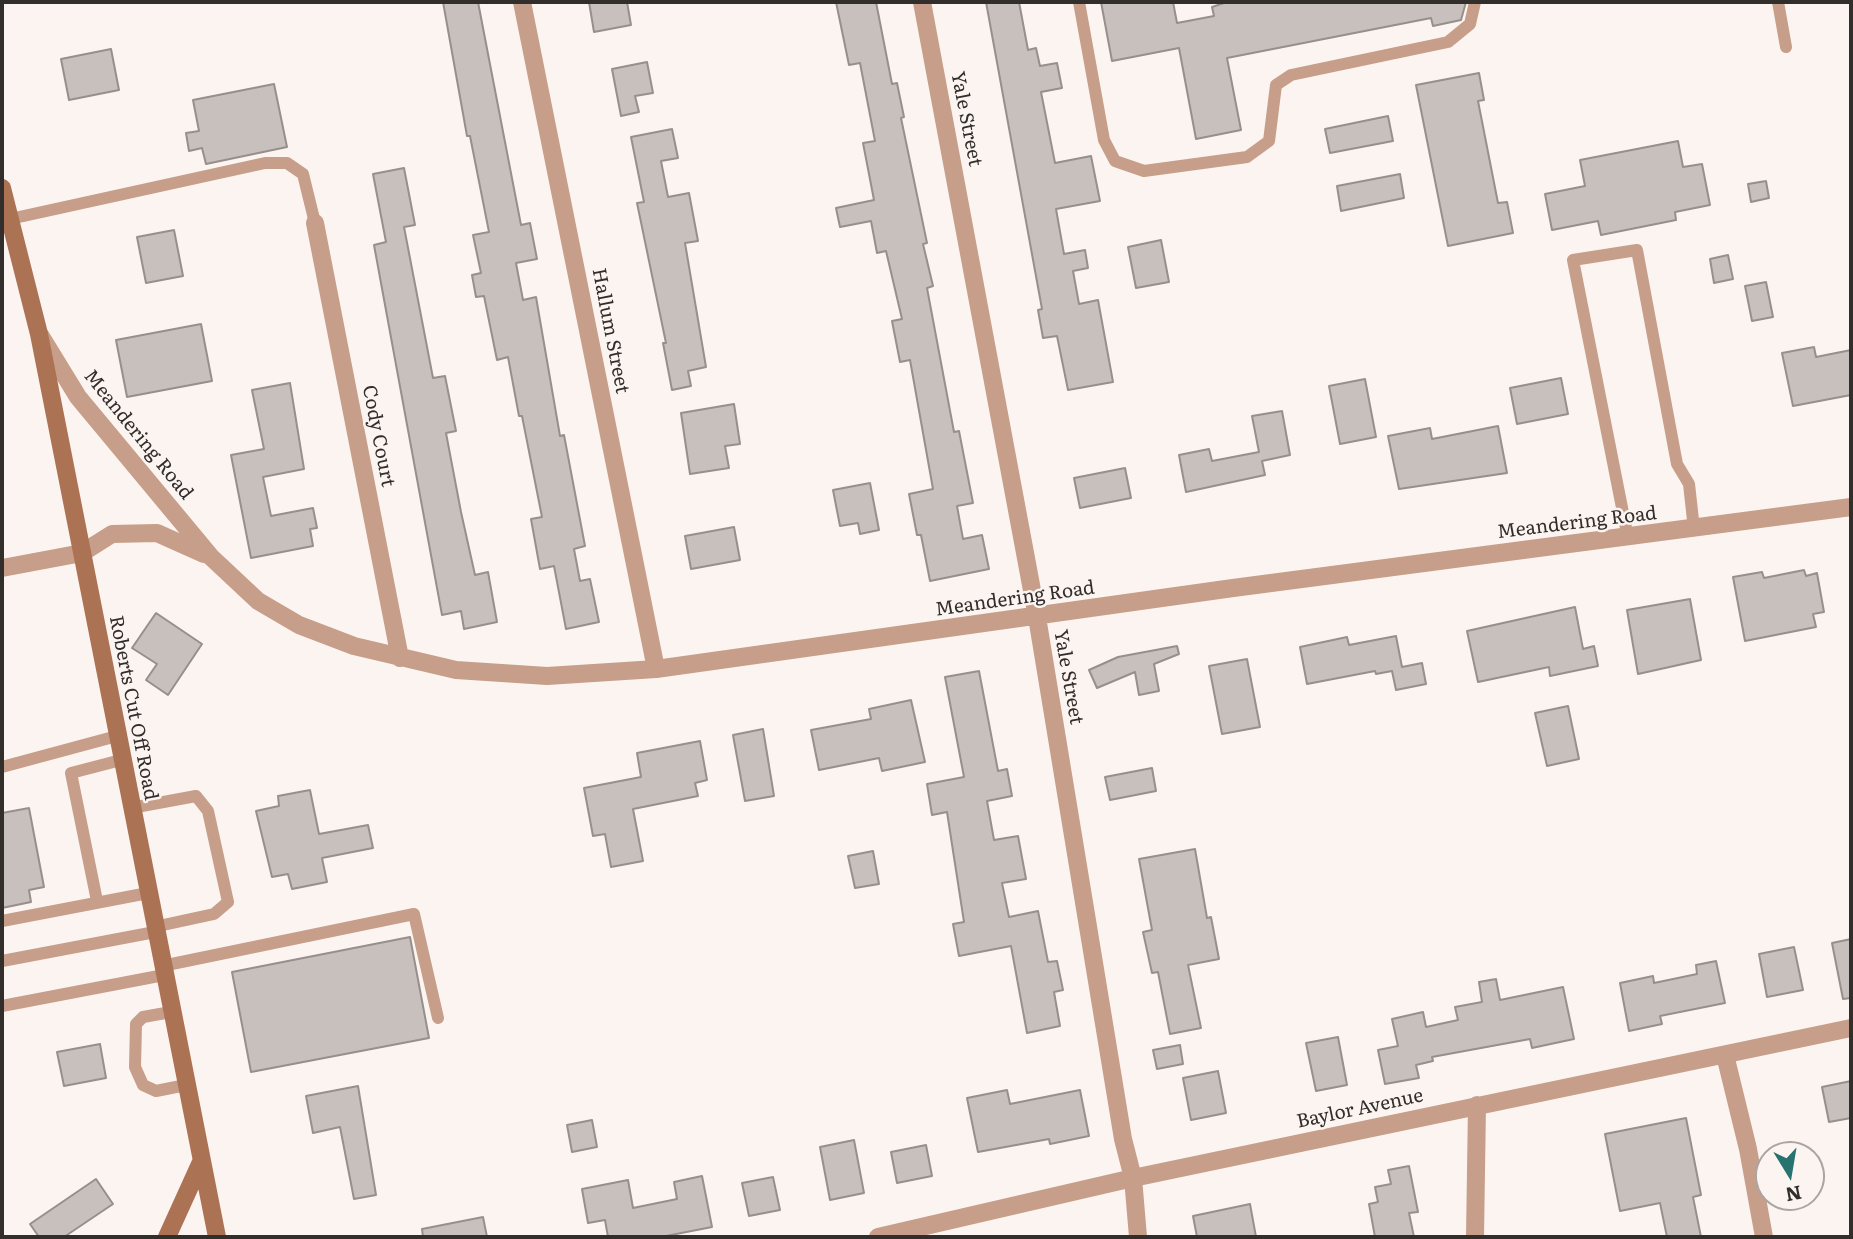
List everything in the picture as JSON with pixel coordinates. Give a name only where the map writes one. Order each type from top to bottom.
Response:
[{"type":"street","name":"Hallum Street","points":[[522,2],[656,670]]},
{"type":"street","name":"Yale Street","points":[[922,2],[1037,617],[1123,1139],[1133,1178],[1138,1237]]},
{"type":"street","name":"Roberts Cut Off Road","points":[[2,188],[39,334],[217,1237]]},
{"type":"street","name":"Cody Court","points":[[314,223],[400,659]]},
{"type":"street","name":"Meandering Road","points":[[39,334],[78,397],[211,557],[258,601],[299,625],[354,646],[400,659],[456,670],[547,676],[656,670],[1851,508]]},
{"type":"street","name":"Meandering Road","points":[[82,553],[112,534],[157,533],[211,557]]},
{"type":"street","points":[[2,568],[82,553]]},
{"type":"street","name":"Baylor Avenue","points":[[878,1237],[1133,1178],[1851,1028]]},
{"type":"street","points":[[1725,1055],[1748,1149],[1764,1237]]},
{"type":"street","points":[[1475,1237],[1477,1105]]},
{"type":"street","points":[[167,1237],[201,1162]]},
{"type":"lane","points":[[1079,2],[1104,140],[1115,161],[1144,171],[1247,157],[1269,141],[1276,85],[1291,75],[1448,42],[1470,24],[1475,2]]},
{"type":"lane","points":[[1778,2],[1786,47]]},
{"type":"lane","points":[[10,219],[276,163],[287,163],[303,174],[314,223]]},
{"type":"lane","points":[[1628,538],[1573,260],[1637,250],[1677,464],[1689,484],[1695,529]]},
{"type":"lane","points":[[2,767],[117,736]]},
{"type":"lane","points":[[97,901],[71,773],[121,760]]},
{"type":"lane","points":[[2,961],[155,930],[214,914],[228,902],[208,811],[196,796],[131,808]]},
{"type":"lane","points":[[2,921],[148,893]]},
{"type":"lane","points":[[2,1006],[414,915],[438,1018]]},
{"type":"lane","points":[[171,1012],[143,1017],[136,1024],[135,1067],[142,1086],[156,1091],[186,1085]]},
{"type":"building","points":[[443,2],[478,2],[521,225],[530,223],[537,259],[516,263],[523,300],[536,297],[560,436],[564,435],[585,546],[574,549],[580,581],[590,579],[599,622],[566,629],[554,566],[540,569],[531,519],[542,517],[522,416],[519,416],[508,357],[497,360],[484,296],[476,297],[472,275],[481,273],[473,235],[489,232],[470,136],[467,136]]},
{"type":"building","points":[[589,2],[627,2],[631,25],[594,32]]},
{"type":"building","points":[[836,2],[876,2],[892,84],[897,83],[904,117],[901,118],[927,243],[923,244],[933,286],[927,288],[954,432],[959,431],[973,503],[957,506],[963,539],[982,535],[989,569],[930,581],[921,535],[917,535],[909,494],[933,489],[910,360],[900,362],[892,321],[902,319],[886,251],[877,253],[871,221],[840,227],[836,208],[874,200],[863,143],[875,141],[860,63],[849,65]]},
{"type":"building","points":[[986,2],[1019,2],[1028,50],[1036,48],[1040,66],[1057,63],[1062,88],[1041,92],[1055,163],[1091,156],[1100,201],[1056,209],[1064,254],[1085,250],[1088,268],[1073,271],[1079,304],[1098,300],[1113,382],[1068,390],[1057,336],[1043,338],[1038,310],[1042,309]]},
{"type":"building","points":[[1101,2],[1173,2],[1177,23],[1214,16],[1212,7],[1227,2],[1466,2],[1461,20],[1433,26],[1431,18],[1227,58],[1241,130],[1196,139],[1179,48],[1112,61]]},
{"type":"building","points":[[111,49],[119,90],[69,100],[61,59]]},
{"type":"building","points":[[647,62],[653,93],[635,96],[639,112],[621,116],[612,69]]},
{"type":"building","points":[[1479,73],[1484,100],[1478,101],[1498,203],[1507,202],[1513,233],[1448,246],[1416,85]]},
{"type":"building","points":[[274,84],[287,147],[206,164],[202,148],[189,151],[186,133],[199,131],[193,100]]},
{"type":"building","points":[[1388,116],[1393,141],[1330,153],[1325,129]]},
{"type":"building","points":[[672,129],[678,158],[661,161],[668,197],[689,193],[698,241],[685,243],[706,367],[688,371],[691,386],[672,390],[663,343],[666,343],[637,203],[644,202],[631,137]]},
{"type":"building","points":[[1678,141],[1683,167],[1702,164],[1710,205],[1675,212],[1676,220],[1601,235],[1598,221],[1552,230],[1545,194],[1585,186],[1580,160]]},
{"type":"building","points":[[404,168],[415,225],[404,227],[433,378],[445,376],[456,431],[446,433],[461,512],[475,575],[488,572],[497,622],[464,629],[461,611],[442,615],[374,245],[386,242],[373,174]]},
{"type":"building","points":[[1400,174],[1404,198],[1341,211],[1337,186]]},
{"type":"building","points":[[1766,181],[1769,198],[1751,202],[1748,184]]},
{"type":"building","points":[[174,230],[183,276],[146,283],[137,237]]},
{"type":"building","points":[[1161,240],[1169,282],[1136,288],[1128,247]]},
{"type":"building","points":[[1728,255],[1733,279],[1714,283],[1710,259]]},
{"type":"building","points":[[1766,282],[1773,317],[1752,321],[1745,286]]},
{"type":"building","points":[[201,324],[212,381],[127,397],[116,340]]},
{"type":"building","points":[[1814,347],[1816,357],[1851,350],[1851,395],[1793,406],[1782,353]]},
{"type":"building","points":[[1561,378],[1568,414],[1517,424],[1510,388]]},
{"type":"building","points":[[1365,379],[1376,437],[1340,444],[1329,386]]},
{"type":"building","points":[[290,383],[304,469],[263,477],[271,516],[313,508],[317,528],[310,529],[313,546],[251,558],[231,455],[264,449],[252,390]]},
{"type":"building","points":[[734,404],[740,444],[725,446],[729,468],[690,474],[681,413]]},
{"type":"building","points":[[1282,411],[1290,455],[1262,461],[1265,475],[1186,492],[1179,455],[1209,449],[1212,461],[1259,452],[1252,416]]},
{"type":"building","points":[[1498,426],[1507,473],[1399,489],[1388,436],[1430,428],[1432,439]]},
{"type":"building","points":[[1125,468],[1131,498],[1080,508],[1074,478]]},
{"type":"building","points":[[870,483],[879,530],[860,534],[858,523],[840,526],[833,490]]},
{"type":"building","points":[[734,527],[740,560],[691,569],[685,536]]},
{"type":"building","points":[[1804,570],[1806,576],[1817,573],[1824,612],[1813,614],[1816,627],[1745,641],[1733,577],[1762,572],[1764,578]]},
{"type":"building","points":[[1690,599],[1701,660],[1638,674],[1627,610]]},
{"type":"building","points":[[1575,607],[1583,649],[1594,646],[1598,666],[1550,676],[1549,667],[1478,682],[1467,631]]},
{"type":"building","points":[[156,613],[202,644],[168,695],[146,680],[157,664],[132,648]]},
{"type":"building","points":[[1396,636],[1402,667],[1422,663],[1426,684],[1396,690],[1392,671],[1376,674],[1375,671],[1307,684],[1300,647],[1347,637],[1349,645]]},
{"type":"building","points":[[1177,646],[1179,654],[1154,664],[1159,691],[1139,695],[1135,672],[1097,688],[1089,670],[1118,657]]},
{"type":"building","points":[[1247,659],[1260,727],[1222,734],[1209,666]]},
{"type":"building","points":[[979,671],[998,771],[1007,769],[1012,796],[987,801],[994,840],[1018,836],[1026,879],[1002,883],[1009,917],[1038,911],[1048,962],[1057,961],[1063,990],[1054,992],[1060,1026],[1027,1033],[1011,946],[959,956],[953,924],[964,922],[947,812],[932,815],[927,784],[964,777],[945,677]]},
{"type":"building","points":[[911,700],[925,762],[882,771],[879,758],[819,770],[811,730],[871,719],[869,709]]},
{"type":"building","points":[[1568,706],[1579,759],[1547,766],[1535,713]]},
{"type":"building","points":[[763,729],[774,796],[745,801],[733,735]]},
{"type":"building","points":[[700,741],[707,780],[695,783],[698,796],[633,809],[643,861],[611,867],[605,834],[593,836],[584,788],[641,777],[637,753]]},
{"type":"building","points":[[1152,768],[1156,791],[1110,800],[1105,777]]},
{"type":"building","points":[[310,790],[319,834],[368,825],[373,848],[322,858],[327,882],[292,889],[288,874],[272,877],[256,811],[279,806],[278,796]]},
{"type":"building","points":[[29,808],[44,887],[29,890],[31,902],[2,908],[2,813]]},
{"type":"building","points":[[1195,849],[1207,918],[1211,917],[1219,959],[1188,965],[1201,1028],[1170,1034],[1158,972],[1152,973],[1143,932],[1152,930],[1139,859]]},
{"type":"building","points":[[873,851],[879,884],[855,888],[848,856]]},
{"type":"building","points":[[410,937],[429,1038],[251,1072],[232,972]]},
{"type":"building","points":[[1851,939],[1851,998],[1843,999],[1832,943]]},
{"type":"building","points":[[1794,947],[1803,990],[1767,997],[1759,954]]},
{"type":"building","points":[[1716,961],[1725,1003],[1660,1016],[1662,1024],[1629,1031],[1620,983],[1653,976],[1654,983],[1697,974],[1696,965]]},
{"type":"building","points":[[1496,979],[1500,1000],[1563,987],[1574,1039],[1532,1048],[1530,1039],[1432,1057],[1433,1061],[1416,1065],[1419,1078],[1385,1084],[1378,1050],[1398,1046],[1392,1019],[1423,1012],[1426,1027],[1458,1020],[1455,1007],[1482,1002],[1479,982]]},
{"type":"building","points":[[1338,1037],[1347,1085],[1316,1091],[1306,1043]]},
{"type":"building","points":[[100,1044],[106,1078],[64,1086],[57,1052]]},
{"type":"building","points":[[1180,1045],[1183,1064],[1157,1069],[1153,1050]]},
{"type":"building","points":[[1218,1071],[1226,1113],[1191,1120],[1183,1078]]},
{"type":"building","points":[[1851,1081],[1851,1118],[1829,1122],[1822,1087]]},
{"type":"building","points":[[358,1086],[376,1195],[354,1199],[340,1127],[313,1133],[306,1096]]},
{"type":"building","points":[[1007,1090],[1010,1104],[1080,1090],[1089,1136],[1050,1144],[1049,1139],[978,1152],[967,1098]]},
{"type":"building","points":[[1686,1118],[1701,1195],[1693,1197],[1701,1237],[1667,1237],[1660,1203],[1620,1211],[1605,1134]]},
{"type":"building","points":[[592,1120],[597,1147],[572,1152],[567,1125]]},
{"type":"building","points":[[854,1140],[864,1193],[830,1200],[820,1147]]},
{"type":"building","points":[[926,1145],[932,1176],[897,1183],[891,1152]]},
{"type":"building","points":[[1409,1166],[1418,1212],[1409,1213],[1414,1237],[1375,1237],[1369,1204],[1378,1202],[1375,1187],[1391,1184],[1388,1170]]},
{"type":"building","points":[[702,1176],[712,1227],[661,1237],[608,1237],[605,1220],[588,1223],[582,1189],[628,1180],[633,1208],[677,1199],[674,1182]]},
{"type":"building","points":[[773,1177],[780,1210],[749,1216],[742,1183]]},
{"type":"building","points":[[96,1179],[113,1204],[64,1237],[39,1237],[30,1224]]},
{"type":"building","points":[[1250,1204],[1256,1237],[1197,1237],[1193,1216]]},
{"type":"building","points":[[483,1217],[487,1237],[423,1237],[422,1229]]}]
